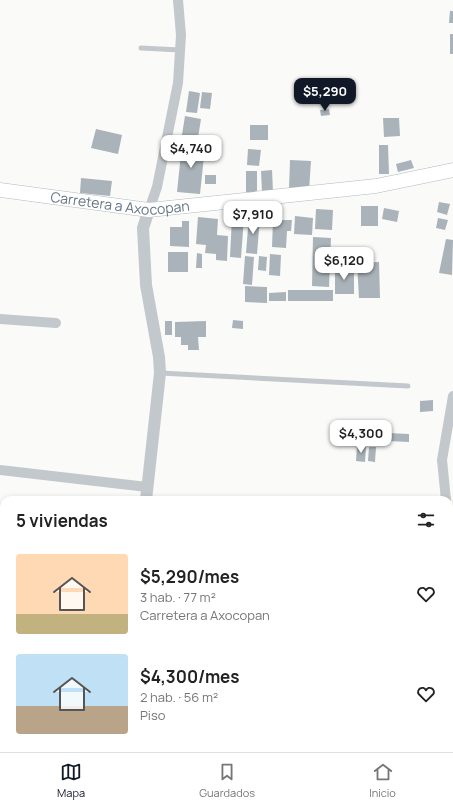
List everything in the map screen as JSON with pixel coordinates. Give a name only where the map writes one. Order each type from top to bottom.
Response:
[{"type":"main road","name":"Carretera a Axocopan","points":[[0,190],[149,210],[376,186],[453,170]]},
{"type":"street","points":[[146,496],[160,373],[159,357],[146,285],[143,228],[156,187],[178,83],[181,35],[178,0]]},
{"type":"street","points":[[0,319],[56,323]]},
{"type":"street","points":[[446,496],[442,460],[453,396]]},
{"type":"street","points":[[0,470],[147,487]]},
{"type":"lane","points":[[141,48],[180,50]]},
{"type":"lane","points":[[160,373],[408,386]]},
{"type":"building","points":[[450,11],[453,11],[453,23],[449,23]]},
{"type":"building","points":[[450,34],[453,34],[453,54],[450,54]]},
{"type":"building","points":[[189,91],[200,93],[197,113],[186,112]]},
{"type":"building","points":[[202,92],[212,93],[210,109],[200,108]]},
{"type":"building","points":[[329,109],[330,115],[321,116],[320,110]]},
{"type":"building","points":[[185,116],[201,119],[197,144],[181,141]]},
{"type":"building","points":[[383,118],[399,118],[400,136],[384,137]]},
{"type":"building","points":[[250,125],[268,125],[268,140],[250,140]]},
{"type":"building","points":[[96,129],[122,135],[118,154],[91,148]]},
{"type":"building","points":[[182,144],[205,147],[200,194],[177,192]]},
{"type":"building","points":[[379,145],[388,145],[389,174],[379,174]]},
{"type":"building","points":[[248,149],[261,150],[259,166],[247,165]]},
{"type":"building","points":[[290,160],[311,161],[309,190],[289,189]]},
{"type":"building","points":[[411,160],[414,168],[398,172],[396,164]]},
{"type":"building","points":[[272,170],[273,192],[262,192],[261,171]]},
{"type":"building","points":[[246,171],[257,171],[257,192],[246,192]]},
{"type":"building","points":[[205,175],[216,175],[216,184],[205,184]]},
{"type":"building","points":[[81,178],[112,181],[110,196],[80,193]]},
{"type":"building","points":[[439,202],[450,204],[447,215],[437,212]]},
{"type":"building","points":[[361,206],[378,206],[378,226],[361,226]]},
{"type":"building","points":[[384,208],[399,211],[397,222],[382,219]]},
{"type":"building","points":[[316,209],[333,210],[332,230],[315,229]]},
{"type":"building","points":[[265,215],[269,215],[269,224],[265,224]]},
{"type":"building","points":[[249,216],[260,217],[257,254],[246,253]]},
{"type":"building","points":[[295,216],[313,218],[312,235],[294,234]]},
{"type":"building","points":[[198,217],[218,219],[217,235],[228,236],[227,261],[216,260],[216,254],[205,253],[206,245],[196,244]]},
{"type":"building","points":[[232,217],[244,217],[241,258],[230,257]]},
{"type":"building","points":[[438,218],[448,220],[445,230],[436,228]]},
{"type":"building","points":[[273,220],[292,220],[291,231],[287,231],[286,248],[272,247]]},
{"type":"building","points":[[182,221],[189,221],[189,247],[170,246],[170,227],[182,227]]},
{"type":"building","points":[[313,237],[331,238],[329,287],[312,286]]},
{"type":"building","points":[[446,239],[453,240],[452,275],[439,273]]},
{"type":"building","points":[[168,252],[188,252],[188,272],[168,272]]},
{"type":"building","points":[[197,253],[202,254],[202,268],[196,268]]},
{"type":"building","points":[[270,254],[281,255],[280,276],[269,275]]},
{"type":"building","points":[[245,256],[254,257],[252,285],[243,284]]},
{"type":"building","points":[[259,256],[267,257],[266,271],[258,270]]},
{"type":"building","points":[[379,262],[380,298],[359,298],[357,263]]},
{"type":"building","points":[[335,268],[354,268],[354,294],[335,294]]},
{"type":"building","points":[[245,286],[267,287],[267,303],[245,302]]},
{"type":"building","points":[[288,290],[333,290],[333,301],[288,301]]},
{"type":"building","points":[[286,292],[286,301],[269,301],[269,293]]},
{"type":"building","points":[[233,320],[243,321],[243,329],[232,328]]},
{"type":"building","points":[[165,321],[172,321],[172,335],[165,335]]},
{"type":"building","points":[[206,321],[206,337],[198,337],[199,350],[188,350],[188,345],[181,345],[181,337],[175,337],[175,322]]},
{"type":"building","points":[[433,400],[433,411],[420,412],[420,401]]},
{"type":"building","points":[[388,433],[409,434],[409,442],[388,441]]},
{"type":"building","points":[[370,440],[383,440],[382,445],[370,444]]},
{"type":"building","points":[[357,446],[366,447],[365,462],[356,461]]},
{"type":"building","points":[[369,447],[376,447],[375,462],[368,461]]}]
